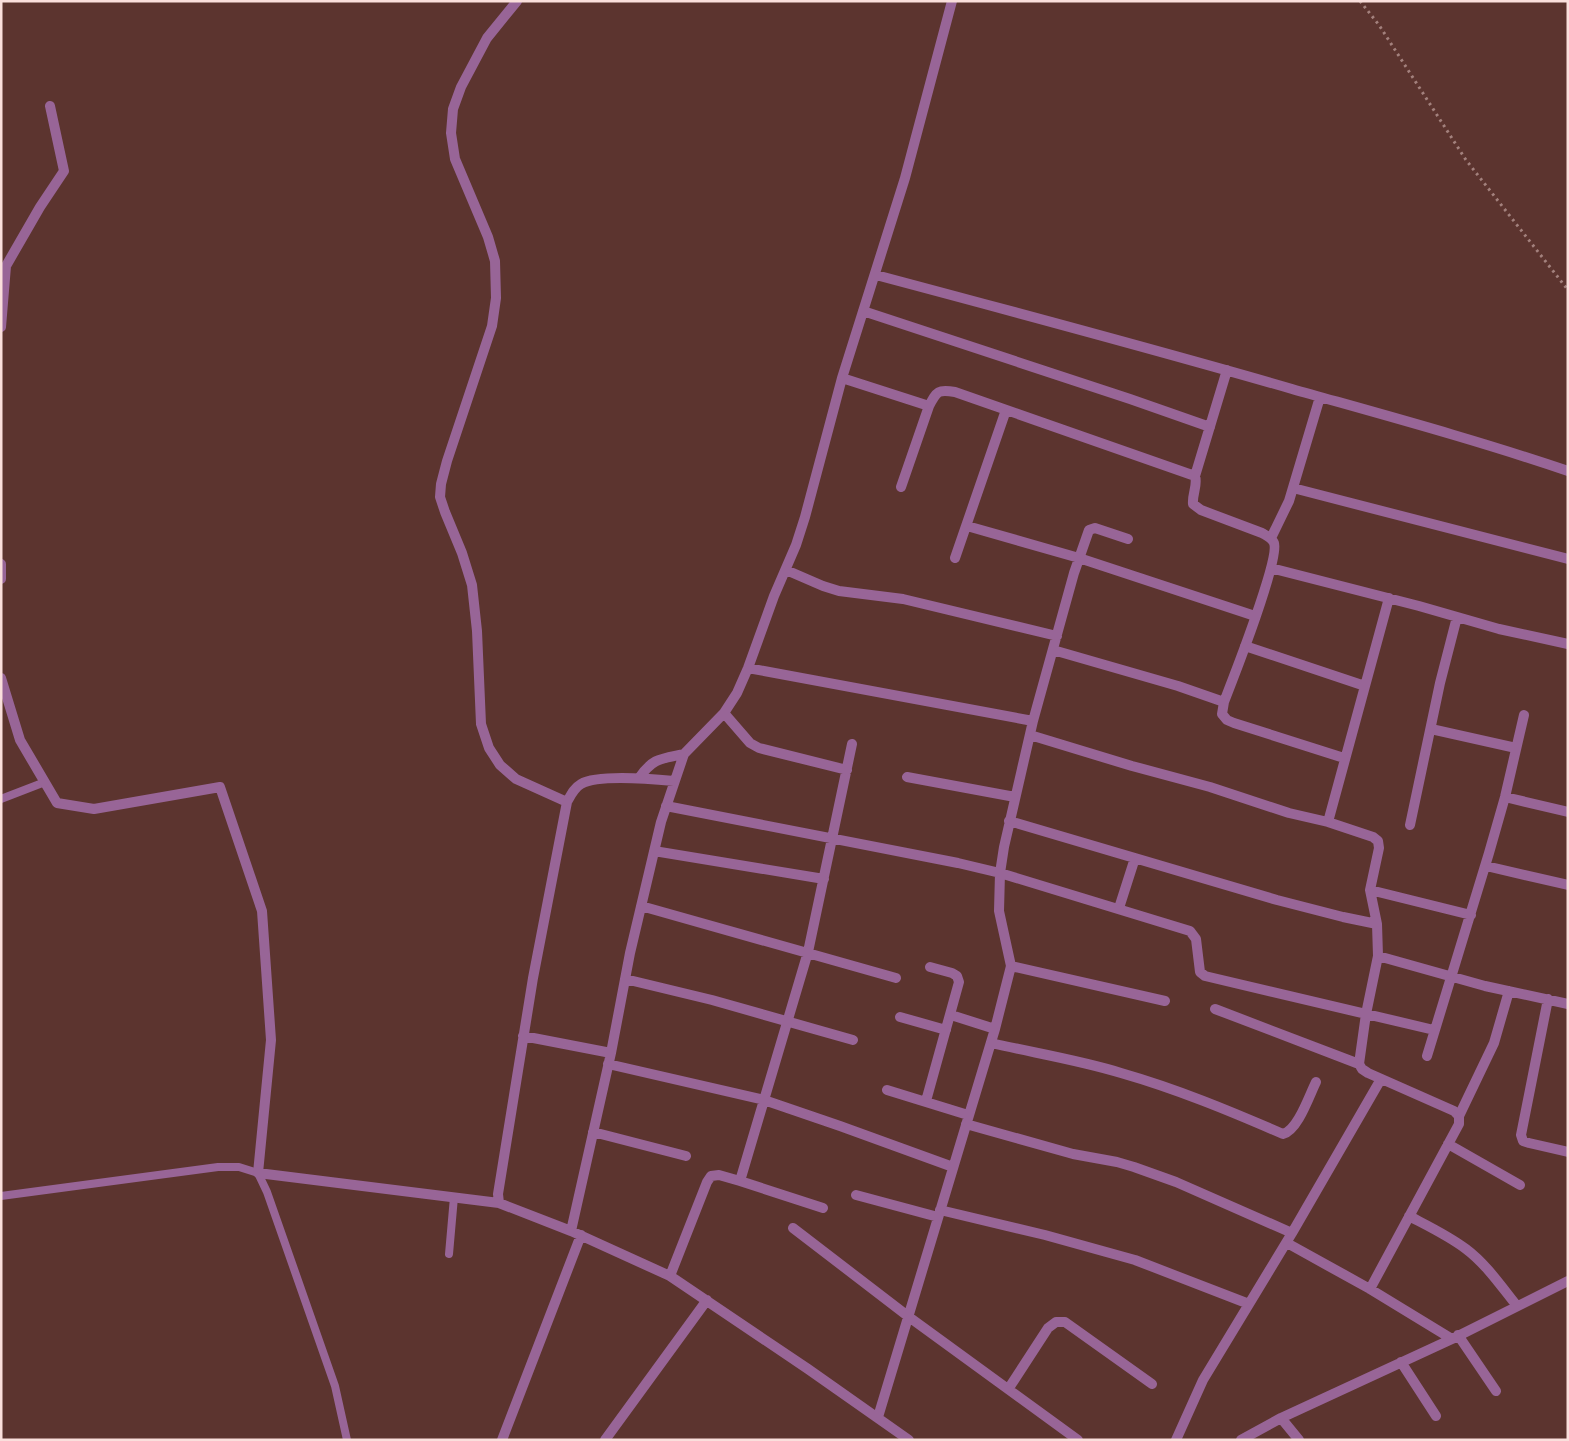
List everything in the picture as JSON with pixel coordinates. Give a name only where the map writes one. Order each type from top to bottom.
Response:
[{"type":"street","points":[[516,1],[488,38],[461,87],[453,109],[451,133],[455,159],[488,237],[495,262],[496,298],[492,326],[447,461],[440,497],[462,553],[472,585],[477,631],[481,724],[489,748],[500,765],[516,779],[567,802]]},
{"type":"street","points":[[502,1440],[576,1233],[593,1132],[625,979],[666,806],[684,754],[724,712],[737,693],[805,517],[842,378],[905,178],[952,1]]},
{"type":"street","points":[[1,327],[6,266],[40,207],[64,171],[50,106]]},
{"type":"street","points":[[876,275],[1320,396],[1487,444],[1568,471]]},
{"type":"street","points":[[863,311],[1210,427]]},
{"type":"street","points":[[1227,370],[1195,476],[1197,482],[1192,496],[1193,504],[1201,510],[1271,538],[1275,544],[1271,568],[1224,702],[1222,714],[1227,720],[1344,758]]},
{"type":"street","points":[[842,378],[929,406]]},
{"type":"street","points":[[901,487],[929,406],[936,393],[943,390],[955,392],[1195,476]]},
{"type":"street","points":[[1271,538],[1293,488],[1320,396]]},
{"type":"street","points":[[955,558],[1006,410]]},
{"type":"street","points":[[1293,488],[1568,559]]},
{"type":"street","points":[[967,526],[1079,558],[1255,616]]},
{"type":"street","points":[[878,1417],[995,1029],[1011,966],[999,911],[1000,873],[1009,821],[1033,721],[1079,558],[1089,530],[1095,528],[1128,539]]},
{"type":"street","points":[[1,564],[1,579]]},
{"type":"street","points":[[1271,568],[1500,629],[1568,644]]},
{"type":"street","points":[[786,570],[839,591],[903,599],[1057,636]]},
{"type":"street","points":[[1328,822],[1389,598]]},
{"type":"street","points":[[1410,825],[1440,683],[1457,617]]},
{"type":"street","points":[[1245,646],[1365,686]]},
{"type":"street","points":[[1053,650],[1178,686],[1224,702]]},
{"type":"street","points":[[748,668],[1033,721]]},
{"type":"street","points":[[1,678],[20,740],[57,803],[94,809],[220,788],[262,911],[271,1040],[258,1173],[499,1203],[576,1233],[670,1276],[708,1300],[909,1440]]},
{"type":"street","points":[[724,712],[750,742],[759,748],[847,770]]},
{"type":"street","points":[[1427,1056],[1486,866],[1505,797],[1524,715]]},
{"type":"street","points":[[1431,729],[1516,748]]},
{"type":"street","points":[[1030,734],[1132,766],[1328,822],[1373,837],[1378,841],[1379,848],[1370,890],[1377,924],[1378,956],[1366,1014],[1360,1064],[1362,1069],[1368,1073],[1454,1111],[1459,1116]]},
{"type":"street","points":[[740,1181],[808,952],[852,744]]},
{"type":"street","points":[[639,778],[648,765],[655,760],[684,754]]},
{"type":"street","points":[[907,777],[1015,797]]},
{"type":"street","points":[[499,1203],[498,1194],[523,1036],[567,802],[575,788],[584,782],[602,779],[639,778],[674,781]]},
{"type":"street","points":[[1505,797],[1568,812]]},
{"type":"street","points":[[666,806],[833,837],[1000,873],[1190,931],[1196,939],[1200,972],[1205,976],[1434,1030]]},
{"type":"street","points":[[1009,821],[1286,902],[1377,924]]},
{"type":"street","points":[[654,851],[824,879]]},
{"type":"street","points":[[1119,908],[1135,858]]},
{"type":"street","points":[[1486,866],[1568,886]]},
{"type":"street","points":[[1370,890],[1471,915]]},
{"type":"street","points":[[641,906],[896,978]]},
{"type":"street","points":[[1378,956],[1451,977],[1568,1004]]},
{"type":"street","points":[[1011,966],[1165,1000]]},
{"type":"street","points":[[926,1101],[959,982],[957,976],[952,973],[930,967]]},
{"type":"street","points":[[625,979],[712,1000],[853,1040]]},
{"type":"street","points":[[1370,1288],[1459,1124],[1459,1116],[1494,1043],[1509,991]]},
{"type":"street","points":[[1548,999],[1521,1135],[1523,1140],[1529,1143],[1568,1152]]},
{"type":"street","points":[[1215,1009],[1360,1064]]},
{"type":"street","points":[[951,1015],[995,1029]]},
{"type":"street","points":[[900,1017],[946,1030]]},
{"type":"street","points":[[523,1036],[611,1053]]},
{"type":"street","points":[[990,1043],[1127,1075],[1210,1103],[1283,1134],[1289,1132],[1295,1126],[1316,1082]]},
{"type":"street","points":[[608,1064],[764,1100],[952,1167]]},
{"type":"street","points":[[1176,1440],[1203,1380],[1287,1243],[1381,1079]]},
{"type":"street","points":[[887,1090],[926,1101],[967,1119],[1073,1154],[1134,1167],[1176,1182],[1292,1233]]},
{"type":"street","points":[[593,1132],[686,1156]]},
{"type":"street","points":[[1448,1144],[1520,1185]]},
{"type":"street","points":[[670,1276],[711,1176],[719,1175],[740,1181],[823,1208]]},
{"type":"street","points":[[856,1195],[1045,1235],[1135,1260],[1248,1304]]},
{"type":"street","points":[[1409,1216],[1467,1249],[1486,1267],[1517,1306]]},
{"type":"street","points":[[793,1228],[908,1318],[1009,1388],[1078,1440]]},
{"type":"street","points":[[1287,1243],[1455,1337],[1496,1391]]},
{"type":"street","points":[[1242,1440],[1281,1418],[1455,1337],[1568,1281]]},
{"type":"street","points":[[605,1440],[708,1300]]},
{"type":"street","points":[[1009,1388],[1048,1328],[1056,1322],[1065,1322],[1152,1384]]},
{"type":"street","points":[[1401,1362],[1436,1416]]},
{"type":"street","points":[[1281,1418],[1299,1440]]},
{"type":"lane","points":[[1,799],[44,782]]},
{"type":"lane","points":[[1,1196],[218,1166],[239,1167],[258,1173],[268,1192],[335,1386],[346,1440]]},
{"type":"lane","points":[[449,1254],[454,1197]]},
{"type":"path","points":[[1360,1],[1379,25],[1466,160],[1568,290]]}]
